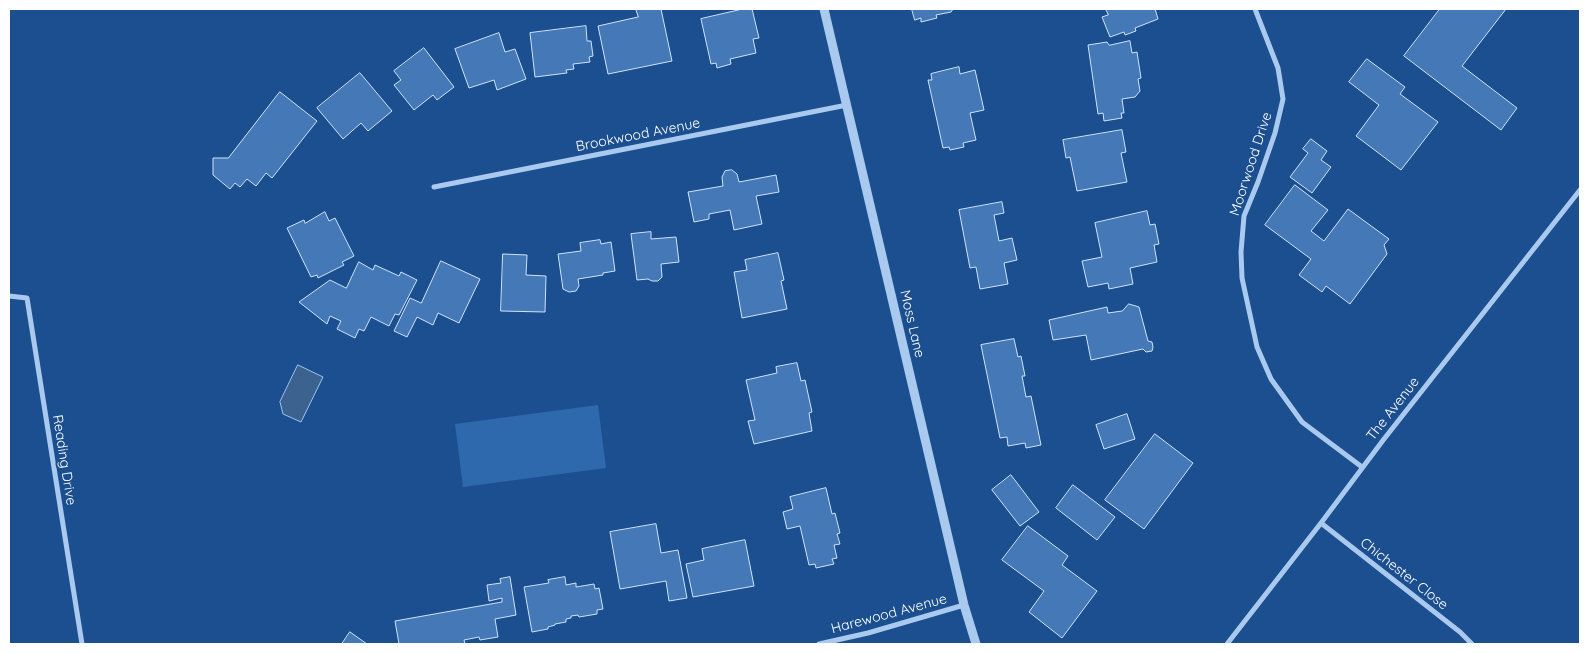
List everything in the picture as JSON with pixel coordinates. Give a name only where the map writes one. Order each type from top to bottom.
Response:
[{"type":"street","name":"Moss Lane","points":[[824,9],[964,605],[976,644]]},
{"type":"street","name":"Moorwood Drive","points":[[1255,9],[1278,68],[1283,99],[1275,133],[1244,216],[1241,252],[1242,278],[1257,347],[1271,379],[1302,422],[1362,467]]},
{"type":"street","name":"Brookwood Avenue","points":[[434,187],[846,104]]},
{"type":"street","name":"The Avenue","points":[[1227,644],[1321,524],[1362,467],[1580,190]]},
{"type":"street","name":"Reading Drive","points":[[9,296],[27,298],[82,644]]},
{"type":"street","name":"Chichester Close","points":[[1321,524],[1460,632],[1472,644]]},
{"type":"street","name":"Harewood Avenue","points":[[819,644],[868,633],[964,605]]},
{"type":"shaded area","points":[[298,365],[323,377],[301,422],[283,414],[280,402]]},
{"type":"shaded area","points":[[598,405],[606,468],[463,487],[455,424]]},
{"type":"building","points":[[636,9],[661,9],[672,61],[608,74],[598,26],[638,17]]},
{"type":"building","points":[[743,9],[752,9],[759,38],[753,39],[756,53],[730,59],[731,64],[717,68],[716,63],[711,64],[701,19]]},
{"type":"building","points":[[912,9],[953,9],[951,12],[936,15],[937,18],[921,22],[921,18],[915,20]]},
{"type":"building","points":[[1106,9],[1155,9],[1158,19],[1135,28],[1136,31],[1125,35],[1124,32],[1110,37],[1102,17],[1108,15]]},
{"type":"building","points":[[1440,9],[1506,9],[1462,66],[1517,108],[1501,130],[1404,56]]},
{"type":"building","points":[[586,26],[587,41],[591,41],[593,56],[589,57],[590,62],[573,64],[574,69],[566,70],[567,73],[535,77],[530,33]]},
{"type":"building","points":[[499,33],[505,52],[515,49],[526,79],[497,90],[494,80],[469,88],[455,49]]},
{"type":"building","points":[[1130,41],[1132,53],[1137,52],[1141,78],[1138,79],[1140,91],[1135,97],[1122,99],[1124,113],[1121,113],[1122,118],[1104,121],[1103,113],[1098,114],[1088,45],[1107,42],[1109,45]]},
{"type":"building","points":[[424,48],[454,87],[437,100],[433,95],[414,110],[394,85],[401,80],[394,71]]},
{"type":"building","points":[[1367,59],[1405,87],[1400,94],[1438,122],[1401,170],[1356,136],[1379,105],[1349,82]]},
{"type":"building","points":[[959,67],[960,74],[975,70],[984,110],[970,113],[976,140],[963,143],[964,147],[950,150],[949,147],[943,148],[928,80],[932,80],[931,74]]},
{"type":"building","points":[[360,73],[392,111],[368,131],[361,123],[343,139],[317,108]]},
{"type":"building","points":[[280,92],[317,121],[272,178],[266,173],[256,186],[247,179],[240,187],[235,183],[230,189],[213,175],[213,158],[228,158]]},
{"type":"building","points":[[1122,130],[1126,152],[1121,153],[1127,182],[1077,191],[1070,157],[1066,158],[1063,140]]},
{"type":"building","points":[[1311,139],[1327,151],[1321,160],[1331,167],[1312,193],[1290,177],[1308,153],[1303,149]]},
{"type":"building","points":[[732,170],[737,174],[739,182],[776,175],[779,192],[756,196],[762,224],[734,230],[730,210],[709,214],[709,219],[694,222],[688,192],[723,186],[722,177],[725,171]]},
{"type":"building","points":[[1295,185],[1328,210],[1311,231],[1324,241],[1348,209],[1389,239],[1384,245],[1387,254],[1350,304],[1326,286],[1322,292],[1299,275],[1311,259],[1265,225]]},
{"type":"building","points":[[1002,202],[1004,213],[994,215],[999,241],[1012,238],[1017,260],[1004,263],[1008,284],[980,289],[976,267],[970,268],[959,210]]},
{"type":"building","points":[[1147,211],[1150,225],[1155,224],[1159,244],[1154,245],[1157,262],[1130,268],[1133,284],[1109,289],[1108,283],[1088,287],[1082,261],[1102,257],[1095,223]]},
{"type":"building","points":[[325,212],[329,221],[335,218],[354,256],[342,262],[344,265],[318,278],[317,275],[311,277],[287,228],[304,220],[305,223]]},
{"type":"building","points":[[651,232],[651,239],[676,237],[679,262],[661,264],[662,277],[658,281],[648,279],[637,280],[631,234]]},
{"type":"building","points":[[600,240],[601,244],[611,242],[615,271],[578,279],[579,286],[576,291],[569,292],[563,289],[558,254],[581,251],[580,243]]},
{"type":"building","points":[[778,253],[784,280],[781,281],[787,309],[742,318],[734,272],[747,270],[745,260]]},
{"type":"building","points":[[503,254],[527,255],[526,275],[546,276],[545,312],[501,311]]},
{"type":"building","points":[[441,261],[480,279],[459,323],[438,313],[433,325],[417,317],[407,337],[394,331],[410,298],[421,303]]},
{"type":"building","points":[[359,262],[373,270],[375,265],[399,276],[401,272],[417,280],[399,315],[395,314],[389,326],[371,317],[364,331],[359,329],[355,338],[337,329],[341,321],[330,316],[327,324],[299,302],[330,280],[346,288]]},
{"type":"building","points":[[1129,304],[1139,307],[1148,341],[1152,342],[1152,351],[1146,352],[1143,349],[1091,360],[1086,335],[1053,340],[1049,320],[1107,307],[1108,313],[1122,311]]},
{"type":"building","points":[[1014,339],[1018,357],[1021,356],[1025,376],[1022,376],[1026,397],[1031,396],[1041,445],[1026,448],[1025,443],[1008,446],[1007,437],[1000,438],[981,345]]},
{"type":"building","points":[[797,363],[801,381],[805,380],[812,412],[809,413],[812,431],[754,444],[748,421],[755,420],[746,380],[777,373],[776,367]]},
{"type":"building","points":[[1127,414],[1135,439],[1104,449],[1096,425]]},
{"type":"building","points":[[1155,434],[1193,463],[1144,529],[1105,500]]},
{"type":"building","points":[[1011,475],[1039,512],[1020,526],[992,490]]},
{"type":"building","points":[[1073,485],[1115,517],[1097,540],[1056,508]]},
{"type":"building","points":[[826,488],[832,514],[835,513],[840,533],[837,534],[840,544],[834,545],[837,558],[832,559],[834,564],[816,568],[815,564],[809,565],[800,526],[787,529],[783,512],[793,509],[790,497]]},
{"type":"building","points":[[656,524],[661,553],[678,550],[687,598],[669,601],[666,581],[620,589],[610,532]]},
{"type":"building","points":[[1028,526],[1068,556],[1062,565],[1097,591],[1062,638],[1029,612],[1044,591],[1002,560]]},
{"type":"building","points":[[745,540],[754,586],[693,597],[686,564],[704,560],[702,549]]},
{"type":"building","points":[[510,577],[516,615],[495,619],[498,637],[480,640],[479,637],[464,640],[465,644],[399,644],[395,621],[502,602],[502,598],[489,601],[487,585],[501,583],[500,579]]},
{"type":"building","points":[[565,577],[566,585],[576,583],[576,587],[594,584],[595,589],[599,588],[603,609],[597,610],[597,614],[579,617],[578,615],[571,616],[571,618],[566,619],[566,622],[555,624],[548,627],[548,629],[532,632],[524,587],[549,583],[548,580]]},
{"type":"building","points":[[350,632],[367,644],[342,644]]}]
